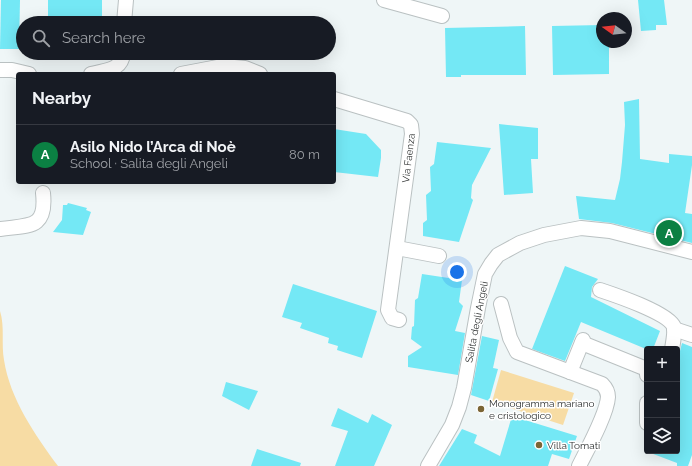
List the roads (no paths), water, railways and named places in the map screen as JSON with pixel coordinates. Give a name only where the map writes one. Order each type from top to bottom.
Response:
[{"type":"street","points":[[125,16],[126,0]]},
{"type":"street","points":[[384,0],[442,16]]},
{"type":"street","points":[[98,72],[116,67],[120,64],[121,60]]},
{"type":"street","points":[[192,72],[223,66],[245,68],[255,72]]},
{"type":"street","points":[[0,70],[20,72]]},
{"type":"street","name":"Via Faenza","points":[[336,100],[407,121],[411,125],[412,134],[388,310],[392,318],[399,320]]},
{"type":"street","points":[[0,229],[34,224],[39,220],[44,208],[43,193]]},
{"type":"street","name":"Salita degli Angeli","points":[[428,466],[452,425],[460,407],[478,308],[486,274],[490,264],[498,255],[520,244],[544,235],[581,228],[610,231],[692,252]]},
{"type":"street","points":[[397,248],[439,256]]},
{"type":"street","points":[[600,290],[651,310],[665,318],[672,324],[674,329],[672,346]]},
{"type":"street","points":[[501,304],[510,338],[517,352],[602,384],[607,389],[608,398],[606,409],[579,466]]},
{"type":"street","points":[[674,329],[692,335]]},
{"type":"street","points":[[570,372],[582,342],[644,368]]},
{"type":"place","name":"Asilo Nido l’Arca di Noè","points":[[669,233]]},
{"type":"place","name":"Monogramma mariano e cristologico","points":[[481,409]]},
{"type":"place","name":"Villa Tomati","points":[[539,445]]}]
